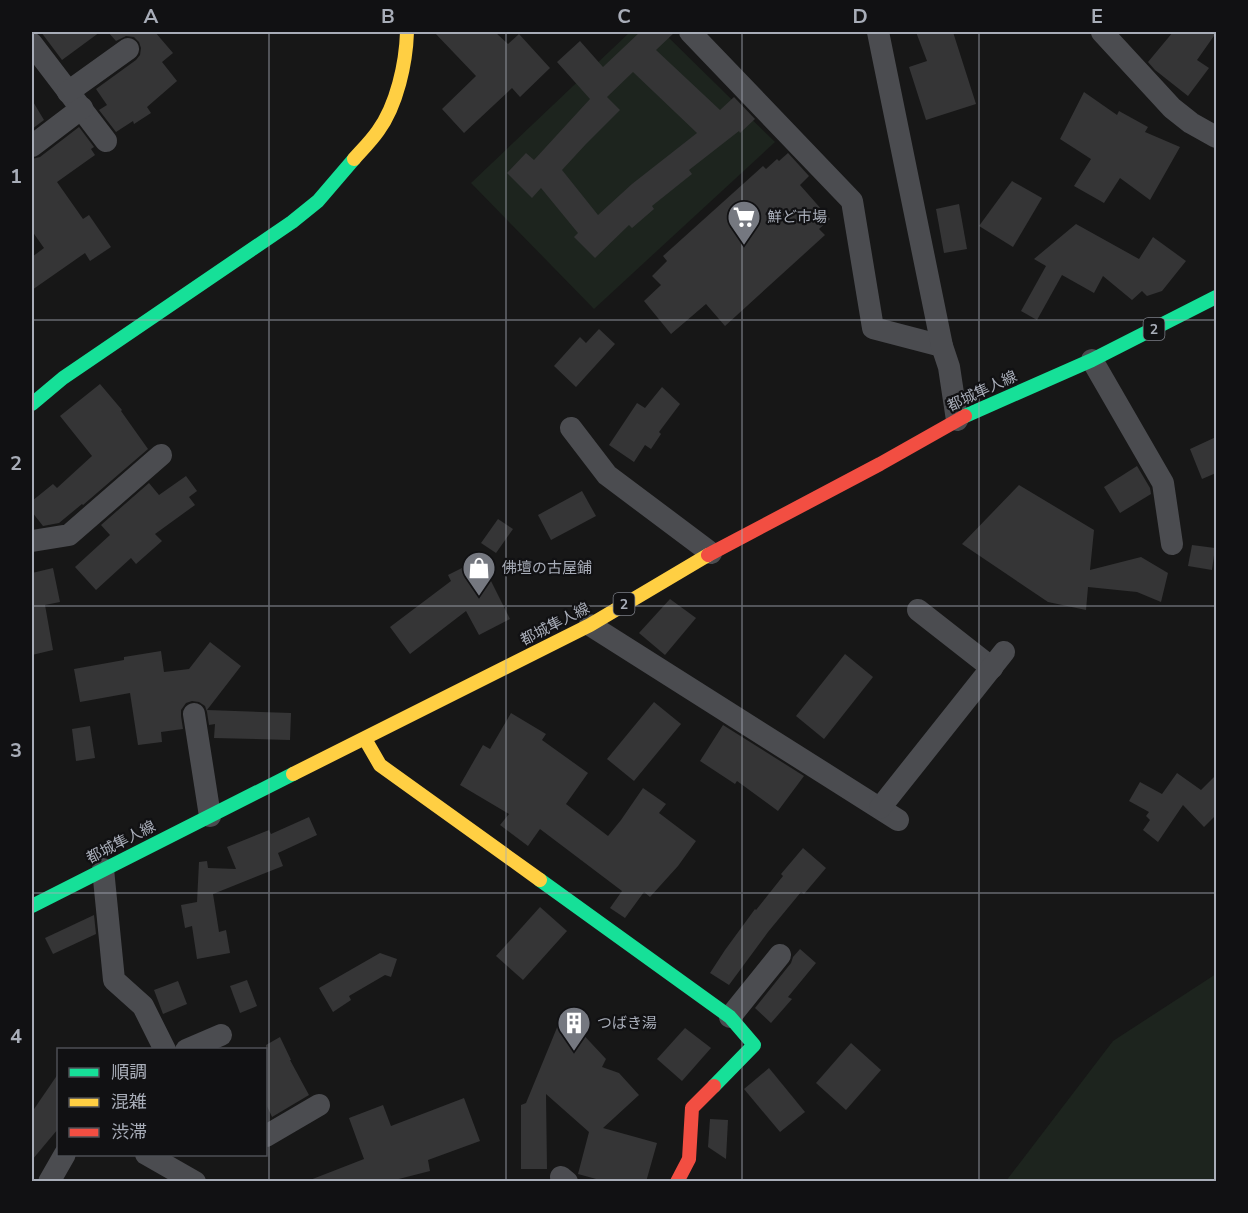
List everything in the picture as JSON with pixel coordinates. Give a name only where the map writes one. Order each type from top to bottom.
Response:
[{"type":"main road","points":[[32,404],[63,378],[292,222],[318,201],[379,130],[388,114],[402,74],[407,32]]},
{"type":"main road","name":"都城隼人線","points":[[32,906],[590,625],[711,553],[880,464],[957,420],[1092,360],[1216,297]]},
{"type":"main road","points":[[365,739],[380,765],[730,1017],[754,1045],[692,1108],[688,1159],[677,1182]]},
{"type":"street","points":[[690,32],[852,201],[873,328],[942,346]]},
{"type":"street","points":[[878,32],[942,346],[949,367],[957,420]]},
{"type":"street","points":[[1102,32],[1172,108],[1191,123],[1216,137]]},
{"type":"street","points":[[32,44],[106,141]]},
{"type":"street","points":[[32,146],[128,49]]},
{"type":"street","points":[[1092,360],[1163,483],[1172,544]]},
{"type":"street","points":[[571,428],[607,475],[711,553]]},
{"type":"street","points":[[32,541],[69,535],[161,455]]},
{"type":"street","points":[[590,625],[889,814],[998,660],[918,610]]},
{"type":"street","points":[[194,714],[210,816]]},
{"type":"street","points":[[103,869],[114,980],[143,1006],[164,1048]]},
{"type":"street","points":[[730,1017],[780,955]]},
{"type":"street","points":[[191,1048],[221,1035]]},
{"type":"street","points":[[267,1135],[319,1105]]},
{"type":"street","points":[[49,1182],[63,1156]]},
{"type":"street","points":[[148,1156],[195,1182]]},
{"type":"shaded area","points":[[630,32],[663,32],[775,142],[594,309],[471,183]]},
{"type":"shaded area","points":[[1216,974],[1216,1181],[1006,1181],[1113,1041]]},
{"type":"building","points":[[41,32],[100,32],[62,60]]},
{"type":"building","points":[[108,32],[155,32],[173,53],[162,62],[177,81],[147,107],[151,113],[116,132],[99,110],[107,105],[96,89],[136,60],[141,48],[134,37],[126,36],[116,41]]},
{"type":"building","points":[[434,32],[495,32],[508,44],[519,34],[550,68],[520,97],[512,88],[464,133],[442,109],[476,76]]},
{"type":"building","points":[[640,32],[675,32],[656,50],[720,110],[734,97],[755,119],[740,133],[739,131],[689,170],[692,174],[652,206],[654,209],[632,228],[629,225],[595,258],[574,237],[578,233],[541,188],[532,198],[507,173],[526,153],[534,160],[590,99],[557,62],[580,41],[603,67]],"holes":[[[633,72],[697,133],[632,184],[598,215],[562,170],[620,110],[607,97]]]},
{"type":"building","points":[[916,32],[953,32],[976,104],[926,120],[909,67],[927,61]]},
{"type":"building","points":[[1173,32],[1216,32],[1197,60],[1209,68],[1188,96],[1148,62]]},
{"type":"building","points":[[1084,92],[1117,115],[1119,111],[1148,127],[1145,132],[1180,147],[1150,200],[1120,178],[1104,203],[1074,186],[1091,159],[1060,139]]},
{"type":"building","points":[[32,100],[44,120],[32,129]]},
{"type":"building","points":[[79,127],[94,147],[91,149],[95,155],[57,182],[83,219],[89,215],[111,247],[90,261],[85,253],[32,290],[32,257],[44,248],[32,231],[32,159],[40,157]]},
{"type":"building","name":"鮮ど市場","points":[[788,153],[809,176],[800,185],[830,219],[819,229],[825,235],[725,326],[706,304],[671,334],[644,301],[661,285],[652,276],[667,261],[663,256],[763,166],[766,169]]},
{"type":"building","points":[[1012,181],[1042,198],[1013,247],[979,226]]},
{"type":"building","points":[[959,204],[967,249],[944,253],[936,209]]},
{"type":"building","points":[[1076,224],[1139,259],[1153,237],[1186,261],[1162,291],[1147,296],[1142,291],[1132,300],[1103,276],[1094,293],[1062,275],[1037,320],[1021,311],[1046,266],[1034,259]]},
{"type":"building","points":[[599,329],[615,344],[576,387],[554,366],[580,337],[586,343]]},
{"type":"building","points":[[100,384],[122,410],[148,449],[59,523],[43,526],[32,512],[32,501],[53,484],[57,488],[92,456],[60,416]]},
{"type":"building","points":[[662,387],[680,404],[659,432],[661,434],[651,449],[645,445],[634,462],[609,445],[637,403],[645,408]]},
{"type":"building","points":[[1216,437],[1216,473],[1202,479],[1190,449]]},
{"type":"building","points":[[1137,466],[1151,494],[1120,513],[1104,487]]},
{"type":"building","points":[[186,476],[197,491],[189,497],[195,505],[155,534],[162,541],[136,564],[131,558],[96,590],[75,567],[110,535],[101,525],[149,483],[159,495]]},
{"type":"building","points":[[1019,485],[1094,530],[1090,570],[1141,557],[1168,573],[1161,602],[1137,592],[1088,587],[1086,610],[1048,602],[962,544]]},
{"type":"building","points":[[582,491],[596,516],[551,540],[538,515]]},
{"type":"building","points":[[498,519],[513,529],[496,553],[481,543]]},
{"type":"building","points":[[1192,545],[1215,548],[1212,570],[1188,566]]},
{"type":"building","points":[[480,559],[510,619],[479,635],[466,611],[410,654],[390,627],[451,581],[448,575]]},
{"type":"building","points":[[53,568],[60,602],[45,605],[53,650],[32,655],[32,573]]},
{"type":"building","points":[[670,599],[696,618],[665,655],[639,633]]},
{"type":"building","points":[[210,642],[241,666],[207,710],[291,713],[290,740],[214,738],[215,724],[209,725],[205,706],[192,701],[186,703],[181,710],[183,729],[161,732],[162,742],[138,745],[130,693],[80,702],[74,669],[161,651],[164,672],[189,669]]},
{"type":"building","points":[[845,654],[873,677],[824,739],[796,716]]},
{"type":"building","points":[[654,702],[681,724],[634,781],[607,759]]},
{"type":"building","points":[[511,713],[546,734],[542,740],[588,773],[566,804],[608,836],[643,788],[666,804],[659,813],[696,841],[678,866],[650,897],[644,892],[625,918],[610,908],[622,891],[540,829],[528,846],[500,825],[509,814],[460,785],[483,745],[490,749]]},
{"type":"building","points":[[723,725],[804,776],[778,811],[737,781],[735,784],[700,761]]},
{"type":"building","points":[[90,726],[95,758],[76,761],[72,729]]},
{"type":"building","points":[[1177,773],[1201,790],[1216,775],[1216,815],[1204,827],[1183,805],[1158,842],[1143,830],[1150,820],[1146,816],[1149,812],[1129,801],[1140,782],[1162,794]]},
{"type":"building","points":[[309,817],[317,835],[278,853],[283,866],[213,894],[219,932],[226,930],[230,953],[197,959],[192,926],[185,928],[181,905],[197,902],[199,862],[207,861],[208,868],[236,869],[227,847],[269,830],[271,834]]},
{"type":"building","points":[[803,848],[826,868],[804,894],[801,892],[729,985],[710,973],[755,909],[783,876],[781,874]]},
{"type":"building","points":[[540,907],[567,931],[523,980],[496,956]]},
{"type":"building","points":[[94,915],[96,934],[53,954],[45,938]]},
{"type":"building","points":[[800,949],[816,963],[788,997],[792,999],[771,1023],[755,1008]]},
{"type":"building","points":[[380,953],[397,959],[391,977],[385,975],[349,996],[351,1000],[333,1012],[319,988]]},
{"type":"building","points":[[247,980],[257,1006],[240,1013],[230,986]]},
{"type":"building","points":[[178,981],[187,1004],[163,1014],[154,990]]},
{"type":"building","points":[[563,1013],[606,1059],[602,1067],[619,1073],[639,1095],[603,1128],[657,1143],[646,1182],[607,1182],[578,1174],[589,1132],[546,1094],[547,1169],[521,1169],[521,1105],[526,1103]]},
{"type":"building","points":[[685,1028],[711,1048],[682,1081],[657,1059]]},
{"type":"building","points":[[280,1037],[309,1095],[272,1117],[267,1106],[266,1045]]},
{"type":"building","points":[[851,1043],[881,1070],[846,1110],[816,1083]]},
{"type":"building","points":[[769,1068],[805,1112],[780,1132],[744,1089]]},
{"type":"building","points":[[57,1075],[57,1130],[32,1160],[32,1112]]},
{"type":"building","points":[[464,1098],[480,1141],[428,1160],[430,1171],[387,1182],[310,1182],[310,1180],[364,1159],[349,1118],[383,1105],[391,1126]]},
{"type":"building","points":[[710,1119],[728,1120],[726,1159],[708,1147]]},
{"type":"traffic: fast","points":[[32,404],[63,378],[292,222],[318,201],[354,159]]},
{"type":"traffic: fast","points":[[965,416],[1092,360],[1216,297]]},
{"type":"traffic: fast","points":[[32,906],[293,774]]},
{"type":"traffic: fast","points":[[540,880],[730,1017],[754,1045],[714,1086]]},
{"type":"traffic: slow","points":[[354,159],[385,121],[402,70],[407,32]]},
{"type":"traffic: slow","points":[[293,774],[590,625],[708,555]]},
{"type":"traffic: slow","points":[[365,739],[380,765],[540,880]]},
{"type":"traffic: jam","points":[[708,555],[965,416]]},
{"type":"traffic: jam","points":[[677,1182],[689,1159],[692,1108],[714,1086]]},
{"type":"place","name":"鮮ど市場","points":[[744,246]]},
{"type":"place","name":"佛壇の古屋鋪","points":[[479,597]]},
{"type":"place","name":"つばき湯","points":[[574,1052]]}]
